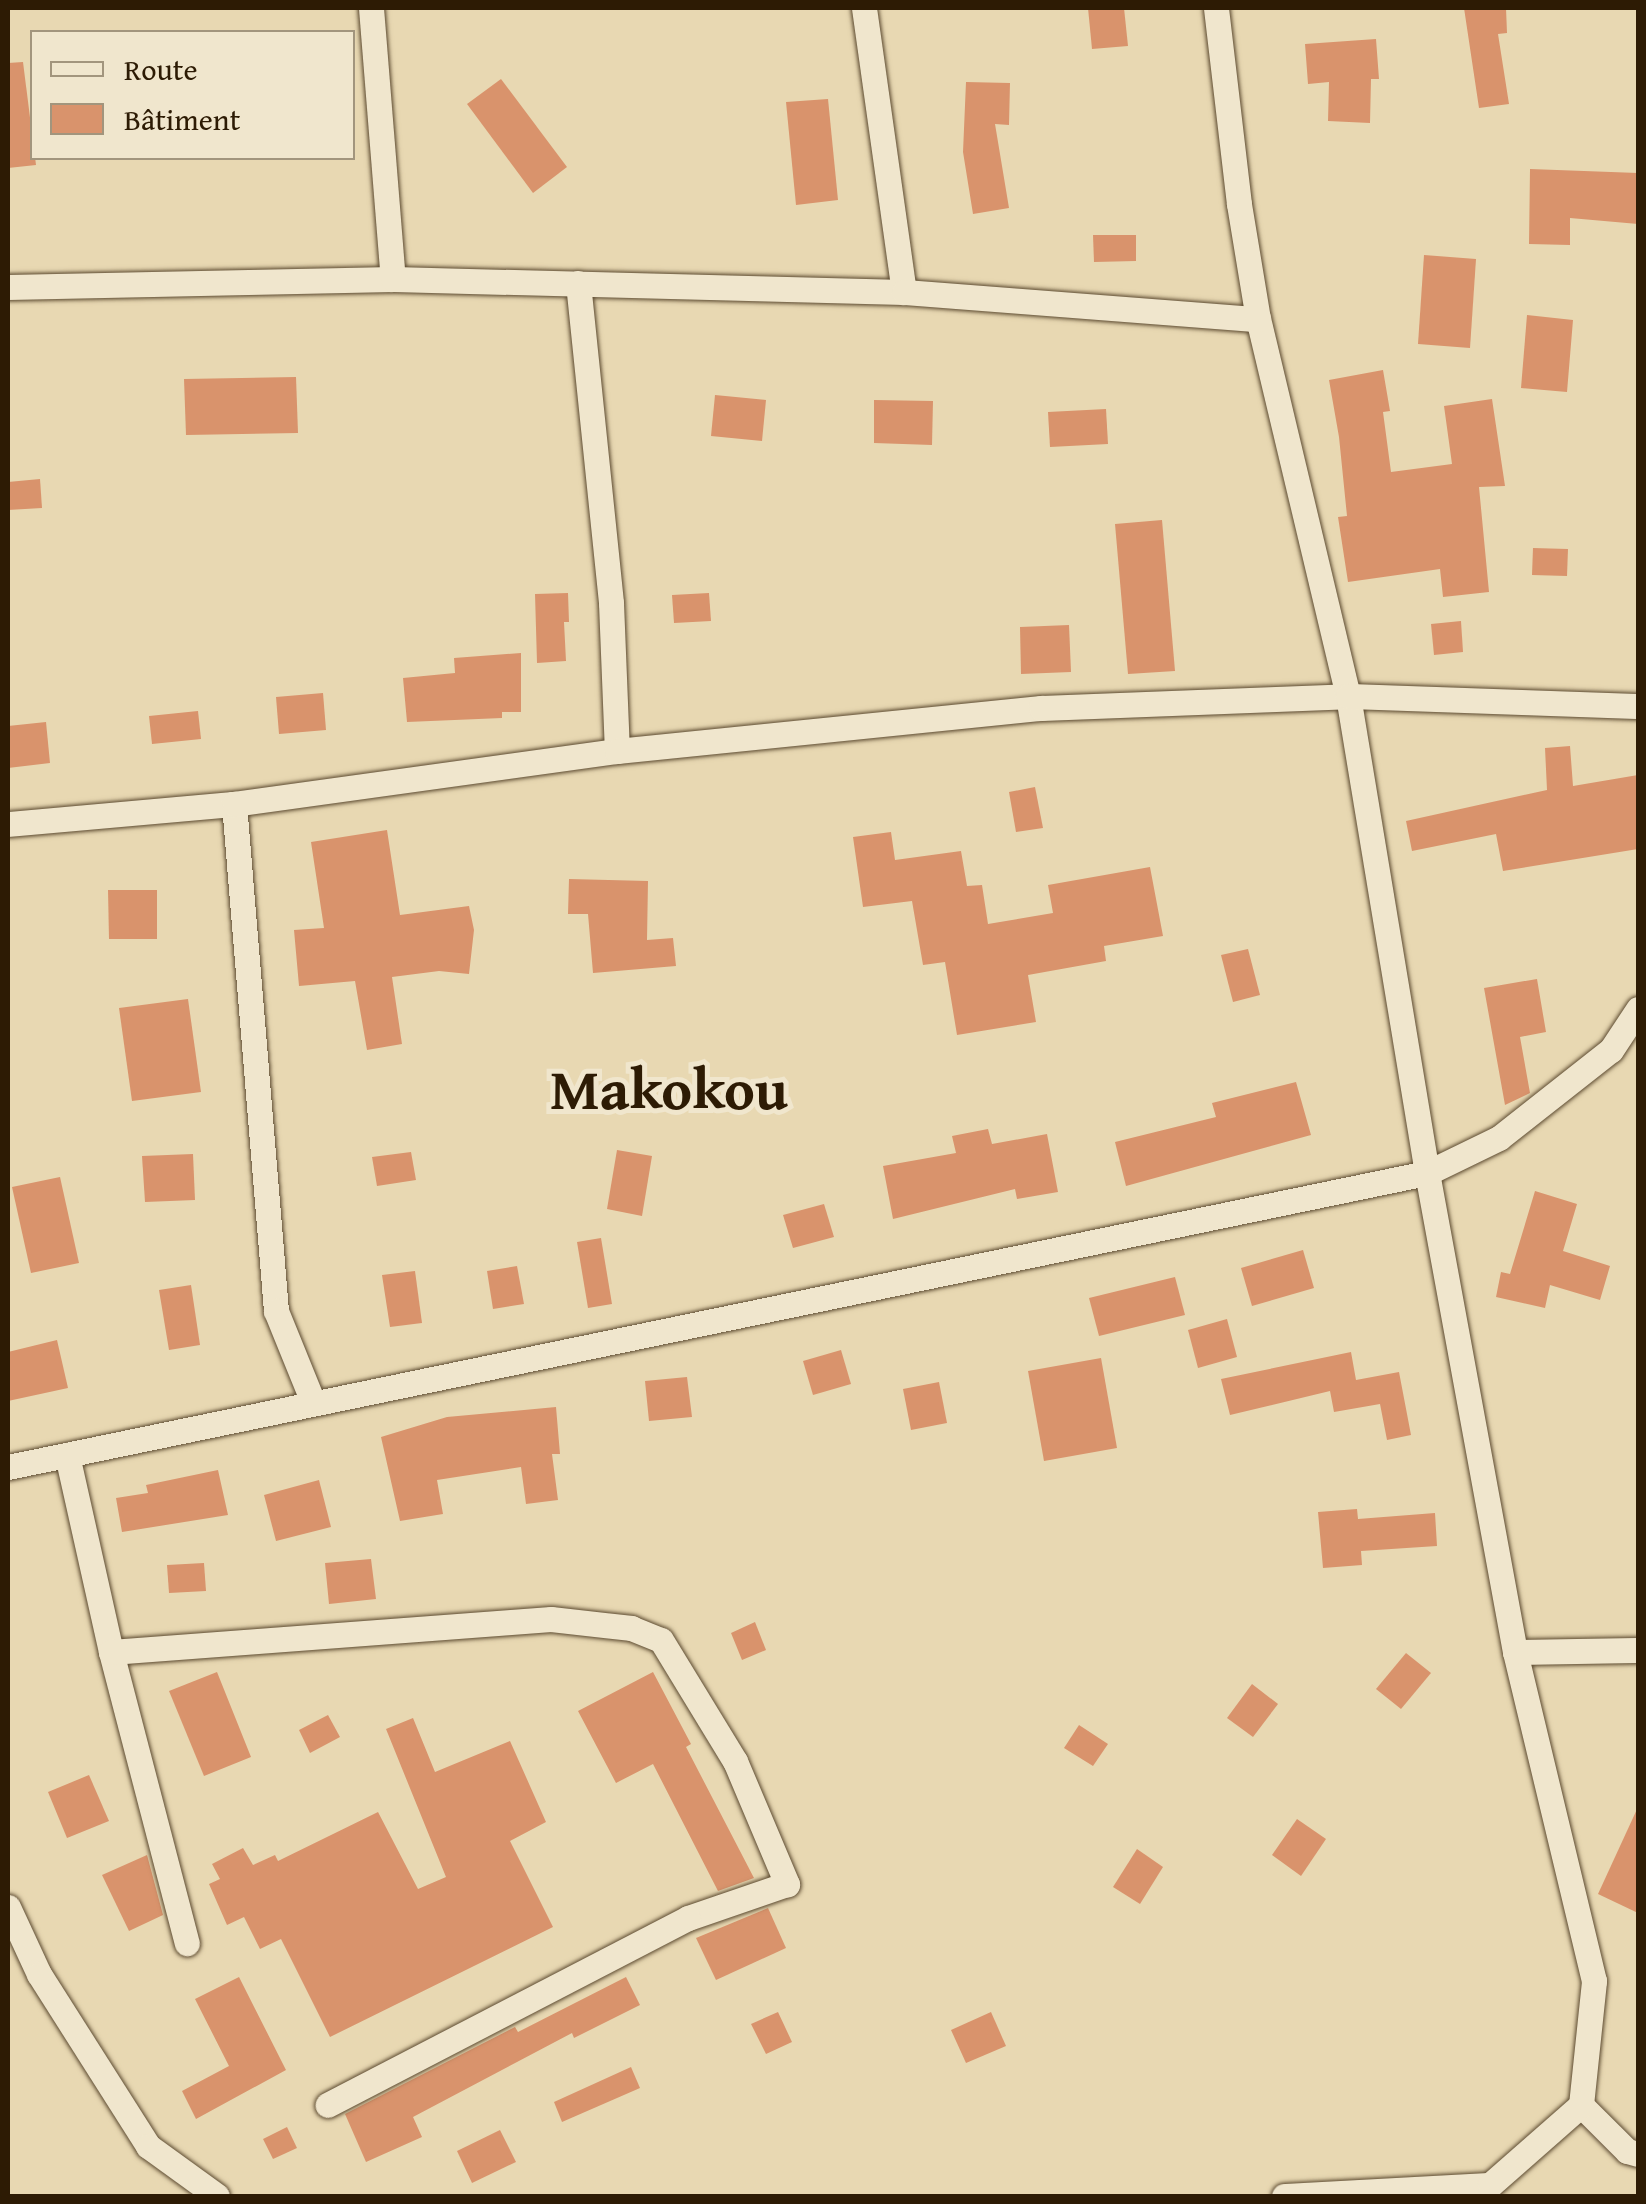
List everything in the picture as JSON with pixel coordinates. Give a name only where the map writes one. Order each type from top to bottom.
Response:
[{"type":"street","points":[[371,8],[393,278]]},
{"type":"street","points":[[864,8],[904,292]]},
{"type":"street","points":[[1216,8],[1258,319],[1348,696],[1427,1173],[1515,1652],[1594,1980],[1581,2104],[1490,2185],[1284,2196]]},
{"type":"street","points":[[8,287],[393,278],[904,292],[1258,319]]},
{"type":"street","points":[[578,283],[611,603],[617,752]]},
{"type":"street","points":[[8,824],[234,804],[617,752],[1042,708],[1348,696],[1638,706]]},
{"type":"street","points":[[234,804],[276,1310],[312,1402]]},
{"type":"street","points":[[8,1467],[1427,1173],[1499,1138],[1611,1050],[1638,1009]]},
{"type":"street","points":[[67,1454],[111,1652],[187,1943]]},
{"type":"street","points":[[111,1652],[550,1619],[632,1628],[661,1640],[735,1762],[787,1884],[688,1918],[328,2104]]},
{"type":"street","points":[[1515,1652],[1638,1650]]},
{"type":"street","points":[[8,1907],[39,1974],[148,2146],[217,2196]]},
{"type":"street","points":[[1581,2104],[1627,2151],[1638,2154]]},
{"type":"building","points":[[1088,8],[1124,8],[1128,46],[1092,49]]},
{"type":"building","points":[[1464,8],[1506,8],[1507,33],[1498,34],[1509,104],[1479,108]]},
{"type":"building","points":[[1376,39],[1379,79],[1371,79],[1370,123],[1328,121],[1329,82],[1308,84],[1305,44]]},
{"type":"building","points":[[23,62],[30,117],[30,160],[35,160],[36,165],[8,168],[8,63]]},
{"type":"building","points":[[501,79],[567,167],[533,193],[467,104]]},
{"type":"building","points":[[966,82],[1010,83],[1009,125],[995,124],[1009,208],[973,214],[963,152]]},
{"type":"building","points":[[828,99],[838,200],[796,205],[786,102]]},
{"type":"building","points":[[1530,169],[1638,173],[1638,224],[1570,218],[1570,245],[1529,244]]},
{"type":"building","points":[[1093,235],[1136,235],[1136,261],[1094,262]]},
{"type":"building","points":[[1424,255],[1476,259],[1470,348],[1418,344]]},
{"type":"building","points":[[1527,315],[1573,320],[1567,392],[1521,388]]},
{"type":"building","points":[[1383,370],[1390,411],[1383,412],[1391,472],[1452,464],[1444,406],[1492,399],[1505,486],[1479,487],[1489,592],[1443,597],[1440,569],[1348,582],[1338,517],[1347,516],[1329,380]]},
{"type":"building","points":[[296,377],[298,433],[186,435],[184,379]]},
{"type":"building","points":[[715,395],[766,400],[762,441],[711,436]]},
{"type":"building","points":[[874,400],[933,401],[932,445],[874,443]]},
{"type":"building","points":[[1106,409],[1108,444],[1050,447],[1048,412]]},
{"type":"building","points":[[40,479],[42,508],[8,510],[8,482]]},
{"type":"building","points":[[1162,520],[1175,671],[1128,674],[1115,524]]},
{"type":"building","points":[[1533,548],[1568,549],[1567,576],[1532,575]]},
{"type":"building","points":[[568,593],[569,622],[564,622],[566,661],[537,663],[535,594]]},
{"type":"building","points":[[709,593],[711,621],[674,623],[672,595]]},
{"type":"building","points":[[1461,621],[1463,652],[1434,655],[1431,624]]},
{"type":"building","points":[[1069,625],[1071,672],[1021,674],[1020,627]]},
{"type":"building","points":[[521,653],[521,712],[502,712],[502,718],[407,722],[403,678],[455,673],[454,658]]},
{"type":"building","points":[[323,693],[326,730],[279,734],[276,697]]},
{"type":"building","points":[[198,711],[201,739],[152,744],[149,716]]},
{"type":"building","points":[[46,722],[50,763],[8,768],[8,726]]},
{"type":"building","points":[[1570,746],[1573,786],[1638,775],[1638,849],[1503,871],[1496,834],[1412,851],[1406,821],[1547,790],[1545,748]]},
{"type":"building","points":[[1035,787],[1043,828],[1016,832],[1009,792]]},
{"type":"building","points":[[387,830],[400,915],[469,906],[474,930],[469,974],[439,971],[392,977],[402,1044],[367,1050],[355,981],[299,986],[294,930],[324,928],[311,842]]},
{"type":"building","points":[[891,832],[895,860],[961,851],[967,886],[982,885],[988,924],[1053,913],[1048,885],[1150,867],[1163,936],[1104,946],[1106,961],[1028,975],[1036,1022],[957,1035],[945,962],[923,965],[912,901],[863,907],[853,837]]},
{"type":"building","points":[[569,879],[648,881],[647,940],[673,938],[676,966],[593,973],[588,914],[568,914]]},
{"type":"building","points":[[108,890],[157,890],[157,939],[109,939]]},
{"type":"building","points":[[1248,949],[1260,995],[1233,1002],[1221,955]]},
{"type":"building","points":[[1537,979],[1546,1032],[1520,1037],[1530,1093],[1505,1105],[1484,988]]},
{"type":"building","points":[[188,999],[201,1092],[132,1101],[119,1008]]},
{"type":"building","points":[[1296,1082],[1311,1135],[1126,1186],[1115,1142],[1216,1117],[1212,1103]]},
{"type":"building","points":[[988,1129],[992,1144],[1047,1134],[1058,1192],[1017,1199],[1015,1189],[893,1219],[883,1166],[956,1153],[952,1136]]},
{"type":"building","points":[[617,1150],[652,1156],[642,1216],[607,1209]]},
{"type":"building","points":[[411,1152],[416,1180],[377,1186],[372,1157]]},
{"type":"building","points":[[193,1154],[195,1200],[145,1202],[142,1156]]},
{"type":"building","points":[[60,1177],[79,1263],[31,1273],[12,1187]]},
{"type":"building","points":[[1535,1191],[1577,1204],[1563,1251],[1610,1266],[1600,1300],[1550,1285],[1545,1308],[1496,1297],[1501,1272],[1510,1274]]},
{"type":"building","points":[[824,1204],[834,1237],[793,1248],[783,1215]]},
{"type":"building","points":[[601,1238],[612,1304],[588,1308],[577,1242]]},
{"type":"building","points":[[1303,1250],[1314,1288],[1252,1306],[1241,1268]]},
{"type":"building","points":[[517,1266],[524,1304],[493,1309],[487,1271]]},
{"type":"building","points":[[415,1271],[422,1323],[390,1327],[382,1275]]},
{"type":"building","points":[[1175,1277],[1185,1315],[1099,1336],[1089,1298]]},
{"type":"building","points":[[191,1285],[200,1345],[169,1350],[159,1290]]},
{"type":"building","points":[[1227,1319],[1237,1357],[1198,1368],[1188,1330]]},
{"type":"building","points":[[57,1340],[68,1388],[8,1401],[8,1352]]},
{"type":"building","points":[[841,1350],[851,1384],[813,1395],[803,1361]]},
{"type":"building","points":[[1351,1352],[1356,1380],[1399,1372],[1411,1435],[1387,1440],[1380,1404],[1334,1412],[1330,1391],[1230,1415],[1221,1379]]},
{"type":"building","points":[[1101,1358],[1117,1448],[1044,1461],[1028,1371]]},
{"type":"building","points":[[687,1377],[692,1417],[649,1421],[645,1381]]},
{"type":"building","points":[[939,1382],[947,1423],[911,1430],[903,1389]]},
{"type":"building","points":[[556,1407],[560,1454],[552,1454],[558,1500],[526,1504],[521,1467],[437,1480],[443,1514],[400,1521],[381,1437],[447,1417]]},
{"type":"building","points":[[218,1470],[228,1515],[122,1532],[116,1498],[148,1493],[146,1485]]},
{"type":"building","points":[[319,1480],[331,1527],[276,1541],[264,1495]]},
{"type":"building","points":[[1357,1509],[1358,1519],[1435,1513],[1437,1546],[1361,1551],[1362,1565],[1323,1568],[1318,1512]]},
{"type":"building","points":[[371,1559],[376,1599],[329,1604],[325,1563]]},
{"type":"building","points":[[204,1563],[206,1591],[169,1593],[167,1565]]},
{"type":"building","points":[[755,1622],[766,1650],[742,1660],[731,1633]]},
{"type":"building","points":[[1406,1653],[1431,1673],[1401,1709],[1376,1689]]},
{"type":"building","points":[[217,1672],[251,1757],[204,1776],[169,1691]]},
{"type":"building","points":[[653,1672],[691,1744],[686,1747],[754,1878],[718,1891],[653,1764],[616,1783],[578,1711]]},
{"type":"building","points":[[1252,1684],[1278,1704],[1253,1737],[1227,1718]]},
{"type":"building","points":[[328,1715],[340,1737],[310,1753],[299,1730]]},
{"type":"building","points":[[413,1718],[435,1772],[510,1741],[546,1822],[510,1841],[553,1927],[330,2037],[281,1939],[260,1949],[244,1917],[227,1925],[209,1884],[220,1879],[212,1864],[243,1848],[253,1865],[275,1855],[278,1861],[378,1812],[418,1889],[446,1877],[386,1729]]},
{"type":"building","points":[[1079,1725],[1108,1744],[1093,1766],[1064,1748]]},
{"type":"building","points":[[89,1775],[109,1821],[67,1838],[48,1792]]},
{"type":"building","points":[[1638,1807],[1638,1913],[1598,1894]]},
{"type":"building","points":[[1297,1819],[1326,1839],[1301,1876],[1272,1855]]},
{"type":"building","points":[[1137,1849],[1163,1867],[1140,1904],[1113,1887]]},
{"type":"building","points":[[147,1855],[163,1915],[129,1931],[102,1875]]},
{"type":"building","points":[[768,1908],[786,1948],[716,1980],[696,1938]]},
{"type":"building","points":[[239,1977],[286,2070],[196,2119],[182,2091],[229,2066],[195,1999]]},
{"type":"building","points":[[626,1977],[640,2005],[574,2038],[572,2033],[413,2117],[422,2137],[366,2162],[345,2114],[515,2027],[518,2032]]},
{"type":"building","points":[[778,2012],[792,2042],[766,2054],[751,2024]]},
{"type":"building","points":[[991,2012],[1006,2046],[966,2063],[951,2030]]},
{"type":"building","points":[[631,2067],[640,2088],[562,2122],[554,2102]]},
{"type":"building","points":[[287,2127],[297,2148],[273,2159],[263,2139]]},
{"type":"building","points":[[500,2130],[516,2162],[472,2183],[457,2151]]},
{"type":"district","name":"Makokou","points":[[669,1088]]}]
